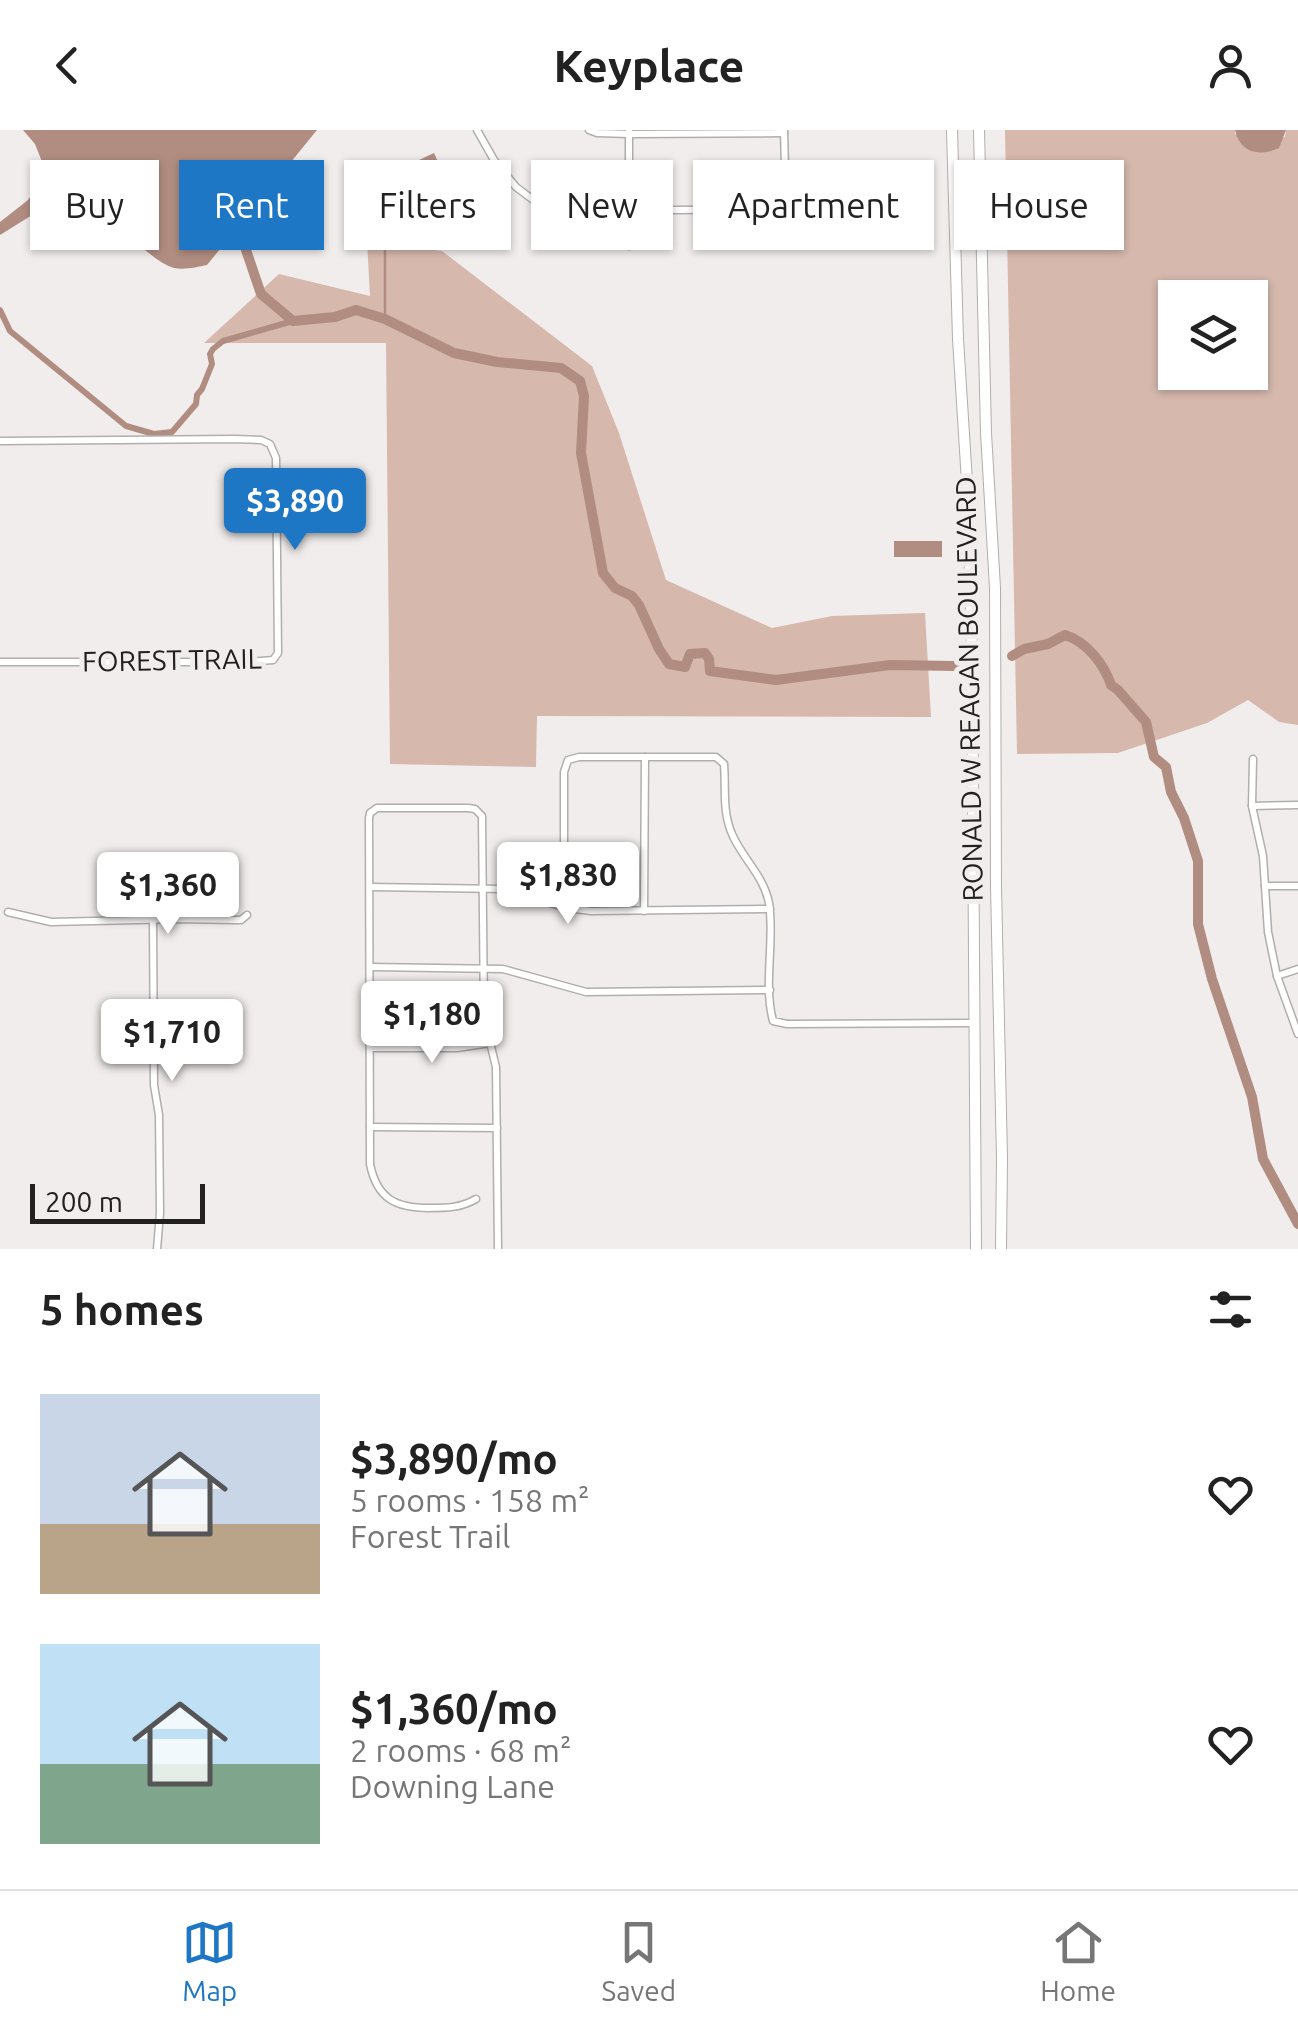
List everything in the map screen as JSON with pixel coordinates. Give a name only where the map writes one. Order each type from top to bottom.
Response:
[{"type":"main road","name":"RONALD W REAGAN BOULEVARD","points":[[952,130],[972,655],[976,1249]]},
{"type":"main road","name":"RONALD W REAGAN BOULEVARD","points":[[979,130],[994,588],[1002,1249]]},
{"type":"street","points":[[477,130],[494,160],[531,198]]},
{"type":"street","points":[[589,130],[784,131],[786,209],[673,211]]},
{"type":"street","points":[[629,132],[629,160]]},
{"type":"street","name":"FOREST TRAIL","points":[[0,441],[260,440],[270,444],[276,458],[278,653],[273,660],[248,662],[0,662]]},
{"type":"street","points":[[550,902],[564,857],[564,772],[568,760],[710,756],[721,759],[726,818],[737,845],[764,886],[770,909],[773,1020],[974,1023]]},
{"type":"street","points":[[644,758],[644,911]]},
{"type":"street","points":[[1253,759],[1252,806],[1262,856],[1268,932],[1277,976],[1298,1034]]},
{"type":"street","points":[[1252,806],[1298,805]]},
{"type":"street","points":[[476,1199],[454,1208],[413,1208],[384,1195],[372,1174],[372,810],[468,808],[479,812],[483,824],[484,1018],[496,1067],[498,1249]]},
{"type":"street","points":[[1264,886],[1298,886]]},
{"type":"street","points":[[370,887],[514,891],[577,910],[770,909]]},
{"type":"street","points":[[8,912],[52,922],[235,920],[247,915]]},
{"type":"street","points":[[154,920],[154,1085],[159,1116],[160,1213],[157,1249]]},
{"type":"street","points":[[370,968],[484,968],[518,972],[586,992],[770,990]]},
{"type":"street","points":[[1277,976],[1298,969]]},
{"type":"street","points":[[370,1048],[457,1048],[490,1043]]},
{"type":"street","points":[[370,1128],[497,1128]]},
{"type":"shaded area","points":[[23,130],[317,130],[293,160],[179,160],[179,250],[219,250],[207,265],[182,269],[146,250],[159,250],[159,160],[41,160]]},
{"type":"shaded area","points":[[1005,130],[1235,130],[1235,134],[1285,137],[1286,130],[1298,130],[1298,725],[1279,722],[1248,700],[1207,723],[1118,753],[1017,754],[1007,250],[1124,250],[1124,160],[1006,160]]},
{"type":"shaded area","points":[[1235,130],[1286,130],[1279,148],[1258,152],[1241,144]]},
{"type":"shaded area","points":[[434,153],[437,160],[419,160]]},
{"type":"shaded area","points":[[30,197],[30,216],[0,235],[0,222]]},
{"type":"shaded area","points":[[367,250],[442,251],[592,366],[619,433],[666,580],[772,628],[832,616],[925,613],[931,717],[537,716],[536,767],[390,764],[386,343],[204,343],[279,274],[370,296]]},
{"type":"shaded area","points":[[894,541],[942,541],[942,557],[894,557]]},
{"type":"waterway","points":[[246,250],[261,294],[293,321],[335,317],[356,310],[385,319],[454,353],[561,368],[580,381],[584,396],[581,453],[603,573],[615,588],[632,596],[639,605],[669,664],[685,667],[690,654],[705,653],[710,671],[776,680],[890,665],[955,666]]},
{"type":"waterway","points":[[385,250],[385,319]]},
{"type":"waterway","points":[[0,310],[10,331],[126,426],[154,434],[172,432],[196,404],[212,364],[213,349],[223,341],[293,321]]},
{"type":"waterway","points":[[1012,656],[1065,635],[1073,638],[1094,655],[1111,685],[1146,722],[1154,757],[1166,767],[1171,792],[1198,861],[1198,924],[1212,979],[1252,1097],[1263,1159],[1298,1224]]}]
